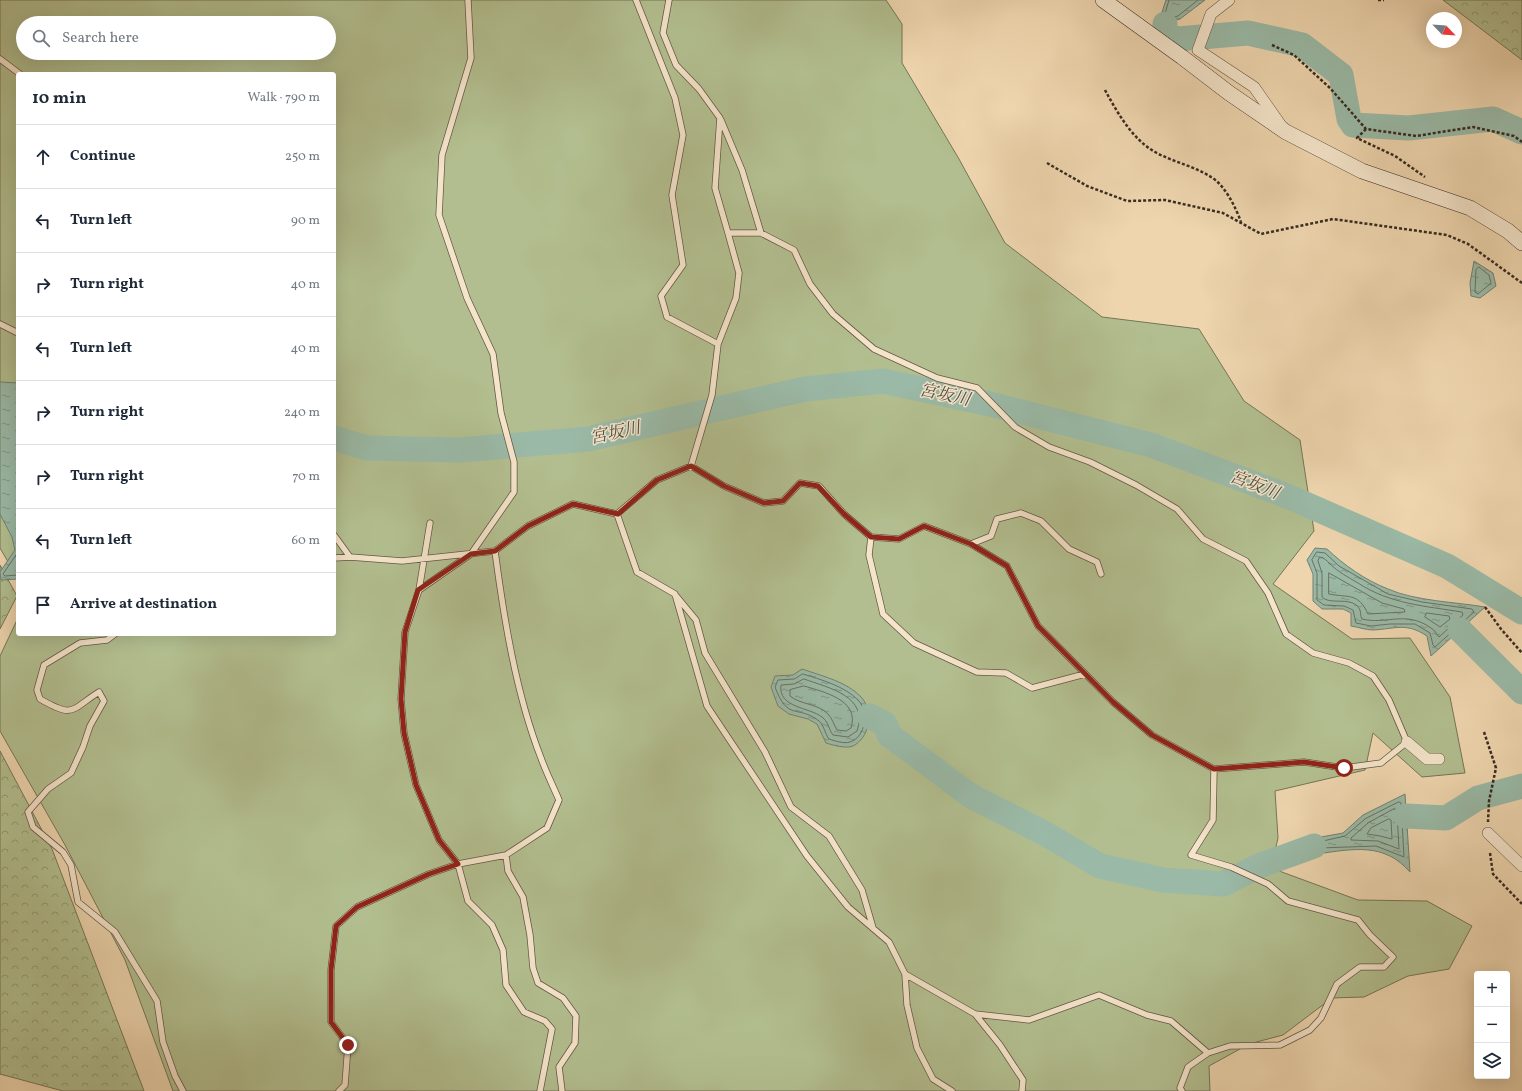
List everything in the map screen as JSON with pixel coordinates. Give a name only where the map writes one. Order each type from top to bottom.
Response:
[{"type":"street","points":[[1103,0],[1229,93],[1286,132],[1362,171],[1470,208],[1508,231],[1522,243]]},
{"type":"street","points":[[1229,0],[1211,14],[1198,50],[1254,87],[1286,132]]},
{"type":"street","points":[[1407,742],[1427,759],[1439,759]]},
{"type":"street","points":[[1488,833],[1522,866]]},
{"type":"lane","points":[[418,590],[471,554],[514,492],[514,462],[501,413],[493,354],[467,298],[439,215],[442,155],[471,58],[469,0]]},
{"type":"lane","points":[[636,0],[675,98],[683,135],[672,196],[683,265],[661,296],[667,317],[718,344]]},
{"type":"lane","points":[[668,0],[663,32],[676,65],[699,89],[720,118],[742,170],[761,233]]},
{"type":"lane","points":[[0,59],[17,72]]},
{"type":"lane","points":[[691,466],[712,395],[718,344],[736,298],[739,273],[715,188],[720,118]]},
{"type":"lane","points":[[691,466],[724,486],[764,503],[783,501],[800,483],[818,486],[844,514],[871,537],[899,539],[924,526],[971,544],[1007,566],[1038,626],[1113,702],[1152,735],[1214,769],[1304,762],[1344,768],[1381,763],[1407,742],[1389,700],[1373,676],[1349,663],[1313,652],[1286,634],[1268,593],[1246,561],[1203,540],[1177,509],[1136,485],[1090,462],[1049,447],[1015,427],[976,388],[937,378],[874,349],[833,314],[810,284],[794,250],[761,233],[728,233]]},
{"type":"lane","points":[[0,324],[16,332]]},
{"type":"lane","points":[[618,514],[657,480],[691,466]]},
{"type":"lane","points":[[336,558],[350,557],[402,560],[495,551],[528,526],[573,504],[618,514]]},
{"type":"lane","points":[[971,544],[992,536],[997,519],[1021,513],[1041,521],[1070,549],[1097,562],[1101,574]]},
{"type":"lane","points":[[618,514],[637,572],[675,594],[696,620],[705,653],[766,752],[791,807],[828,836],[862,890],[873,928]]},
{"type":"lane","points":[[430,523],[418,590],[405,632],[401,699],[404,733],[416,785],[439,840],[458,864],[468,901],[492,925],[503,950],[506,984],[524,1012],[545,1021],[552,1029],[540,1091]]},
{"type":"lane","points":[[871,537],[869,555],[883,614],[914,643],[977,672],[1006,673],[1032,688],[1085,674]]},
{"type":"lane","points":[[336,538],[350,557]]},
{"type":"lane","points":[[339,1091],[345,1085],[348,1045],[331,1022],[331,970],[336,926],[357,907],[429,874],[458,864],[506,855],[547,828],[559,800],[541,758],[524,704],[500,594],[495,551]]},
{"type":"lane","points":[[675,594],[707,706],[807,856],[848,907],[889,942],[905,974],[907,1006],[917,1048],[933,1079],[952,1091]]},
{"type":"lane","points":[[112,636],[107,640],[80,643],[44,665],[37,690],[40,700],[59,710],[74,710],[99,692],[104,701],[90,726],[83,747],[71,772],[48,789],[28,812],[33,827],[63,852],[71,865],[78,902],[115,932],[157,1001],[162,1042],[175,1076],[184,1091]]},
{"type":"lane","points":[[1182,1091],[1180,1088],[1188,1067],[1208,1053],[1230,1046],[1280,1045],[1310,1030],[1321,1018],[1337,984],[1360,967],[1384,967],[1393,956],[1370,935],[1358,920],[1288,901],[1268,884],[1237,870],[1191,855],[1213,820],[1214,769]]},
{"type":"lane","points":[[506,855],[508,871],[523,896],[530,935],[532,968],[538,984],[563,998],[576,1016],[575,1043],[559,1067],[562,1091]]},
{"type":"lane","points":[[905,974],[974,1014],[1000,1045],[1023,1080],[1022,1091]]},
{"type":"lane","points":[[974,1014],[1029,1020],[1098,995],[1147,1015],[1171,1021],[1208,1053]]},
{"type":"path","points":[[1378,0],[1384,0]]},
{"type":"path","points":[[1272,45],[1294,55],[1330,88],[1366,129],[1416,136],[1473,127],[1514,136],[1522,142]]},
{"type":"path","points":[[1105,90],[1116,111],[1137,138],[1154,152],[1212,177],[1233,202],[1242,223]]},
{"type":"path","points":[[1366,129],[1357,138],[1395,156],[1427,178]]},
{"type":"path","points":[[1046,163],[1087,186],[1127,202],[1165,200],[1223,212],[1261,234],[1334,219],[1447,235],[1468,244],[1522,283]]},
{"type":"path","points":[[1485,607],[1501,629],[1522,652]]},
{"type":"green space","points":[[0,0],[886,0],[902,24],[902,63],[959,159],[1005,243],[1102,317],[1199,329],[1244,401],[1300,440],[1314,531],[1273,584],[1352,639],[1410,638],[1450,697],[1465,773],[1422,777],[1373,733],[1365,770],[1275,791],[1278,838],[1271,868],[1358,900],[1427,901],[1472,926],[1449,969],[1408,976],[1364,997],[1332,998],[1283,1035],[1249,1044],[1209,1066],[1210,1091],[173,1091],[125,960],[65,845],[0,731],[0,656],[16,622],[16,636],[336,636],[336,72],[16,72],[16,576],[0,548]]},
{"type":"green space","points":[[1443,0],[1522,0],[1522,60],[1462,14],[1462,12],[1459,12]]},
{"type":"green space","points":[[0,565],[16,594],[16,598],[0,629]]},
{"type":"green space","points":[[0,751],[52,849],[144,1091],[63,1091],[0,1074]]},
{"type":"water","points":[[1166,0],[1205,0],[1180,19],[1165,24],[1159,21]]},
{"type":"water","points":[[1474,261],[1493,273],[1496,286],[1480,298],[1471,296],[1470,283]]},
{"type":"water","points":[[0,382],[16,383],[16,579],[1,580],[0,572],[15,550],[12,537],[0,514]]},
{"type":"water","points":[[1315,548],[1327,549],[1340,561],[1363,577],[1399,593],[1423,599],[1485,607],[1431,656],[1427,636],[1420,632],[1413,629],[1400,627],[1368,630],[1351,626],[1351,613],[1343,609],[1322,609],[1313,601],[1313,574],[1307,560]]},
{"type":"water","points":[[802,669],[826,677],[850,688],[862,698],[866,704],[869,718],[868,725],[863,737],[853,746],[846,747],[826,743],[817,724],[808,719],[789,714],[778,706],[771,687],[775,676],[793,675]]},
{"type":"water","points":[[1405,794],[1410,872],[1400,862],[1379,852],[1367,850],[1343,850],[1317,854],[1314,846],[1321,837],[1343,833],[1363,815]]},
{"type":"waterway","points":[[1165,24],[1164,34],[1178,39],[1248,33],[1302,45],[1341,75],[1349,119],[1353,125],[1409,128],[1493,119],[1522,132]]},
{"type":"waterway","name":"宮坂川","points":[[336,439],[366,448],[459,450],[588,439],[805,389],[883,381],[990,404],[1151,445],[1287,496],[1447,566],[1522,612]]},
{"type":"waterway","points":[[1460,630],[1522,692]]},
{"type":"waterway","points":[[869,716],[885,724],[889,735],[971,796],[1044,833],[1100,866],[1163,880],[1223,884],[1259,866],[1314,846]]},
{"type":"waterway","points":[[1406,816],[1446,818],[1478,798],[1522,786]]},
{"type":"route","points":[[348,1045],[331,1022],[331,970],[336,926],[357,907],[378,896],[429,874],[458,864],[439,840],[416,785],[404,733],[401,699],[405,632],[418,590],[471,554],[495,551],[528,526],[573,504],[618,514],[657,480],[691,466],[724,486],[764,503],[783,501],[800,483],[818,486],[844,514],[871,537],[899,539],[924,526],[971,544],[1007,566],[1038,626],[1113,702],[1152,735],[1214,769],[1304,762],[1344,768]]}]
